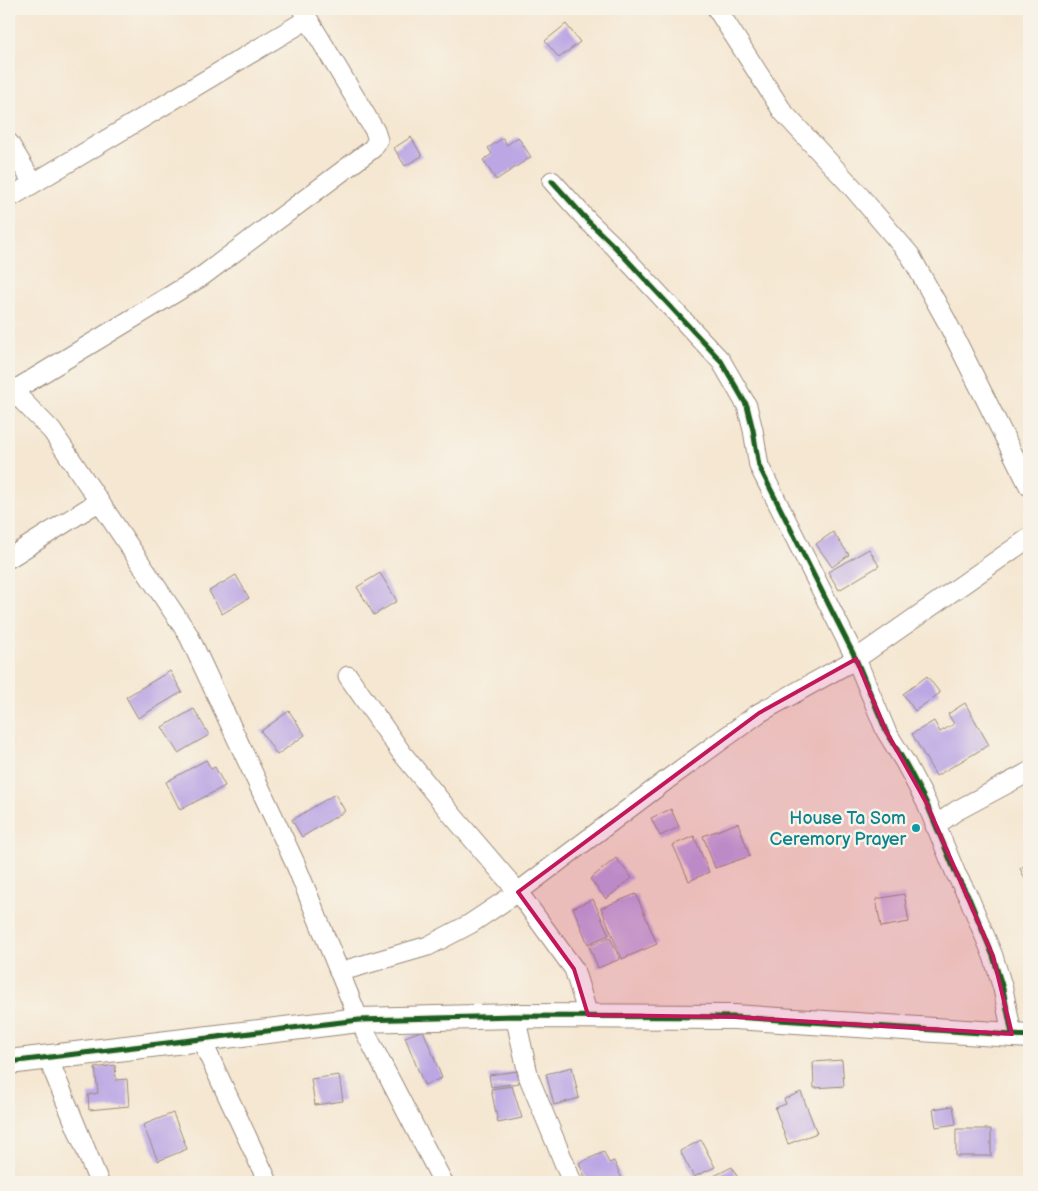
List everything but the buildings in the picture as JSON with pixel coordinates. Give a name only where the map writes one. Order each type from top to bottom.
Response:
[{"type":"street","points":[[717,9],[783,112],[853,188],[910,255],[946,320],[1029,486]]},
{"type":"street","points":[[9,198],[305,14],[375,130],[378,140],[372,149],[201,277],[11,392],[52,431],[188,634],[295,863],[359,1020],[443,1182]]},
{"type":"street","points":[[9,143],[32,183]]},
{"type":"street","points":[[9,1062],[359,1020],[588,1015],[734,1017],[1020,1035],[993,956],[926,802],[886,731],[856,659],[818,587],[759,466],[747,406],[722,361],[552,181]]},
{"type":"street","points":[[9,558],[98,502]]},
{"type":"street","points":[[339,972],[428,946],[470,924],[518,892],[759,712],[856,659],[1029,538]]},
{"type":"street","points":[[348,676],[383,728],[418,774],[518,892],[574,969],[588,1015]]},
{"type":"street","points":[[935,826],[956,811],[1029,772]]},
{"type":"street","points":[[515,1016],[529,1078],[572,1182]]},
{"type":"street","points":[[202,1039],[268,1182]]},
{"type":"street","points":[[48,1058],[99,1182]]},
{"type":"highlighted area","points":[[856,659],[886,731],[926,802],[993,956],[1012,1034],[734,1017],[588,1015],[574,969],[518,892],[759,713]]},
{"type":"cycle path","points":[[552,181],[721,361],[747,406],[759,466],[856,659],[886,731],[926,802],[956,874],[969,898],[993,956],[1003,989],[1012,1034]]},
{"type":"cycle path","points":[[9,1062],[359,1020],[515,1016],[734,1017],[1029,1036]]},
{"type":"place","name":"House Ta Som Ceremory Prayer","points":[[916,828]]}]
